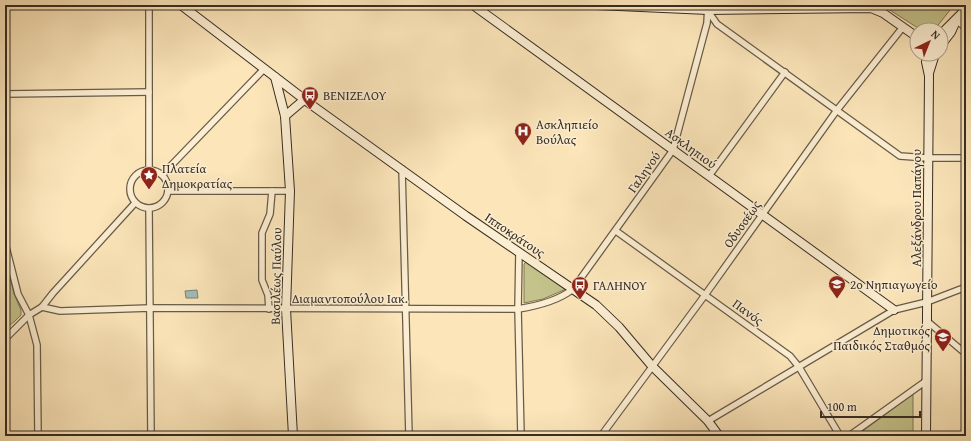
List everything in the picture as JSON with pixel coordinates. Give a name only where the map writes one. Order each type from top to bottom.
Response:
[{"type":"street","points":[[149,5],[149,170]]},
{"type":"street","points":[[181,5],[275,77]]},
{"type":"street","points":[[596,5],[708,8],[871,8],[883,12],[909,31]]},
{"type":"street","name":"Ασκληπιού","points":[[479,7],[894,310]]},
{"type":"street","points":[[708,8],[717,24],[900,156],[966,158]]},
{"type":"street","name":"Γαληνού","points":[[573,288],[616,231],[673,150],[707,24],[708,8]]},
{"type":"street","points":[[949,26],[966,9]]},
{"type":"street","points":[[956,20],[966,28]]},
{"type":"street","points":[[949,35],[956,20]]},
{"type":"street","name":"Οδυσσέως","points":[[601,436],[763,215],[837,110],[903,27]]},
{"type":"street","name":"Αλεξάνδρου Παπάγου","points":[[926,62],[928,76],[926,436]]},
{"type":"street","name":"Αλεξάνδρου Παπάγου","points":[[928,76],[932,62]]},
{"type":"street","points":[[162,175],[264,69]]},
{"type":"street","points":[[709,176],[785,72]]},
{"type":"street","name":"Ιπποκράτους","points":[[275,77],[519,252],[573,288],[610,319],[652,366],[708,421],[719,436]]},
{"type":"street","name":"Βασιλέως Παύλου","points":[[275,77],[285,116],[290,191],[286,309],[293,436]]},
{"type":"street","points":[[5,94],[149,92]]},
{"type":"street","points":[[285,116],[305,99]]},
{"type":"street","points":[[402,168],[409,436]]},
{"type":"street","points":[[149,170],[162,175],[166,180],[168,191],[164,202],[154,208],[149,209],[135,203],[130,191],[132,179],[142,171],[149,170]]},
{"type":"street","points":[[168,191],[290,191]]},
{"type":"street","points":[[269,309],[268,295],[262,280],[262,233],[270,214],[272,191]]},
{"type":"street","points":[[5,339],[29,315],[42,307],[135,203]]},
{"type":"street","points":[[149,209],[151,436]]},
{"type":"street","name":"Πανός","points":[[616,231],[790,356],[799,367],[840,436]]},
{"type":"street","points":[[5,243],[18,294],[29,315],[37,345],[38,436]]},
{"type":"street","points":[[519,252],[518,309],[521,436]]},
{"type":"street","points":[[708,421],[894,310],[927,302],[966,287]]},
{"type":"street","name":"Διαμαντοπούλου Ιακ.","points":[[42,307],[60,311],[150,308],[518,309],[536,306],[567,294],[573,288]]},
{"type":"street","points":[[927,321],[966,354]]},
{"type":"street","points":[[849,436],[926,381]]},
{"type":"shaded area","points":[[882,5],[954,5],[941,22],[909,22]]},
{"type":"shaded area","points":[[5,258],[14,294],[21,310],[21,315],[5,329]]},
{"type":"shaded area","points":[[526,262],[566,289],[543,299],[524,303],[524,264]]},
{"type":"shaded area","points":[[913,394],[913,436],[856,436]]},
{"type":"water","points":[[197,290],[198,298],[186,298],[185,291]]},
{"type":"place","name":"ΒΕΝΙΖΕΛΟΥ","points":[[310,110]]},
{"type":"place","name":"Ασκληπιείο Βούλας","points":[[523,146]]},
{"type":"place","name":"Πλατεία Δημοκρατίας","points":[[149,190]]},
{"type":"place","name":"2ο Νηπιαγωγείο","points":[[837,299]]},
{"type":"place","name":"ΓΑΛΗΝΟΥ","points":[[580,300]]},
{"type":"place","name":"Δημοτικός Παιδικός Σταθμός","points":[[943,352]]}]
